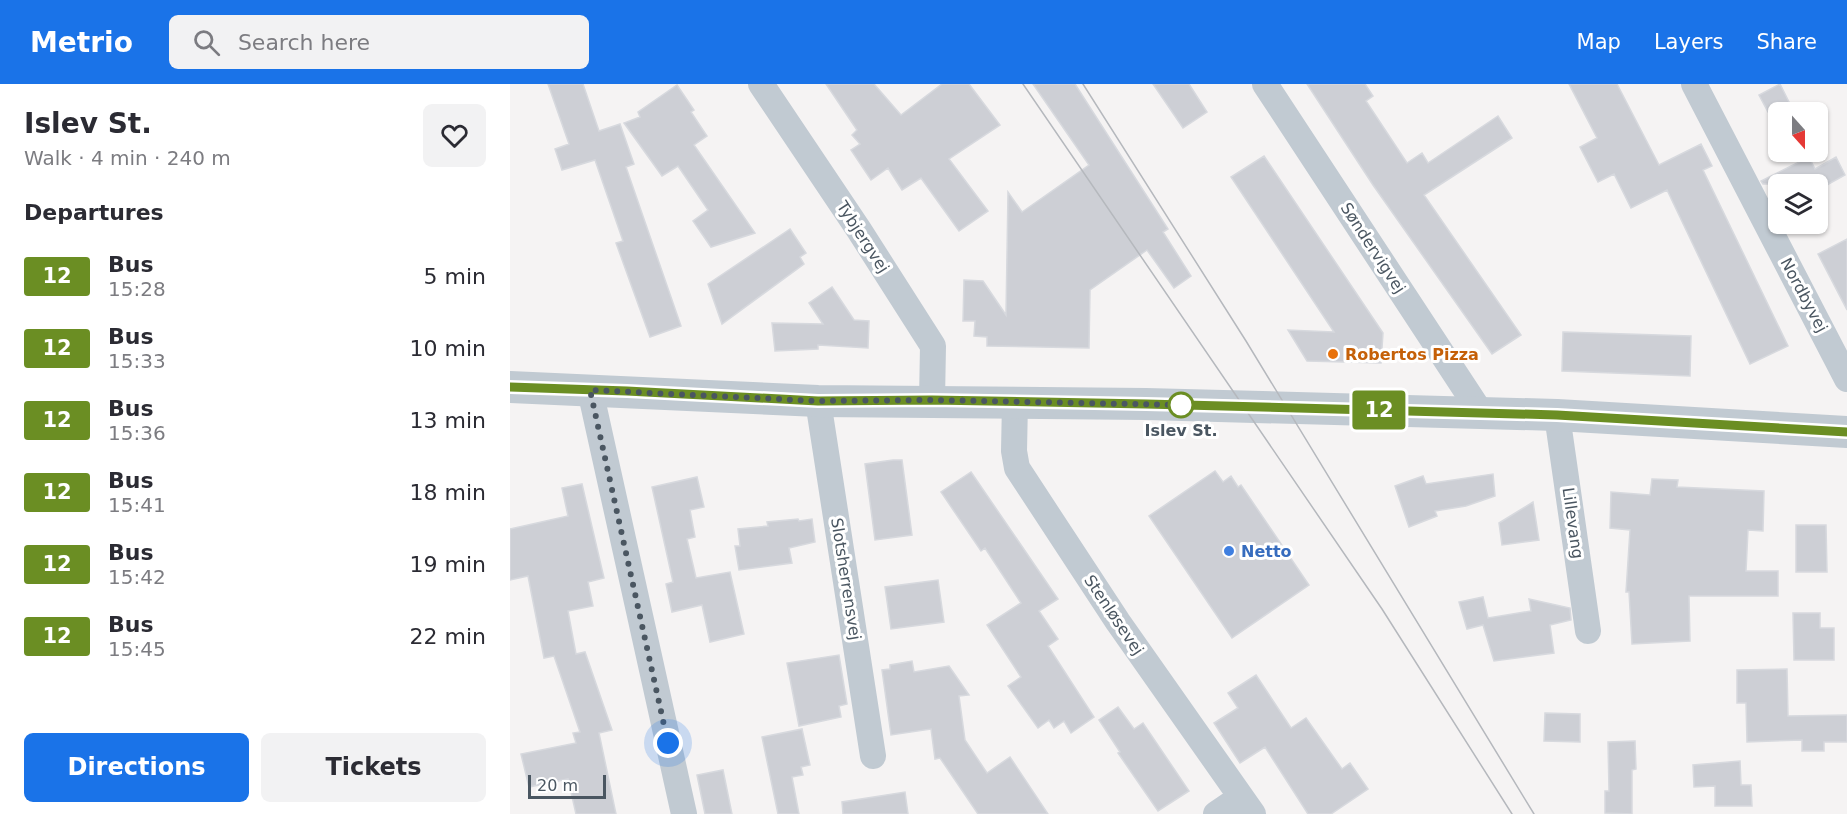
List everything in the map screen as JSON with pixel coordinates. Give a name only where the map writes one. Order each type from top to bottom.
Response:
[{"type":"street","name":"Tybjergvej","points":[[761,84],[933,346],[932,400]]},
{"type":"street","name":"Søndervigvej","points":[[1265,84],[1481,413]]},
{"type":"street","name":"Nordbyvej","points":[[1694,84],[1847,379]]},
{"type":"street","points":[[510,387],[818,401],[932,400],[1557,415],[1847,432]]},
{"type":"street","points":[[590,390],[684,814]]},
{"type":"street","name":"Slotsherrensvej","points":[[818,401],[873,756]]},
{"type":"street","name":"Stenløsevej","points":[[1015,402],[1014,451],[1017,468],[1057,531],[1247,806]]},
{"type":"street","name":"Lillevang","points":[[1557,415],[1588,631]]},
{"type":"street","points":[[1216,814],[1247,806]]},
{"type":"building","points":[[548,84],[583,84],[599,131],[620,124],[634,164],[626,167],[681,326],[650,337],[616,243],[623,241],[595,160],[562,170],[555,149],[569,144]]},
{"type":"building","points":[[826,84],[874,84],[901,115],[942,84],[969,84],[1000,125],[949,159],[988,211],[959,231],[921,178],[902,190],[888,168],[871,180],[851,150],[860,144],[852,135],[857,130]]},
{"type":"building","points":[[1033,84],[1075,84],[1168,229],[1163,232],[1191,276],[1174,288],[1147,250],[1090,290],[1089,348],[987,346],[987,337],[974,336],[975,321],[963,321],[964,280],[983,281],[1006,315],[1008,192],[1022,212],[1089,165]]},
{"type":"building","points":[[1153,84],[1189,84],[1207,112],[1183,128]]},
{"type":"building","points":[[1307,84],[1365,84],[1373,96],[1366,101],[1407,163],[1422,153],[1428,163],[1498,116],[1512,138],[1424,195],[1521,335],[1492,354],[1373,185]]},
{"type":"building","points":[[1569,84],[1617,84],[1659,165],[1701,144],[1712,166],[1703,170],[1788,346],[1750,364],[1667,190],[1631,208],[1614,174],[1598,182],[1580,147],[1597,138]]},
{"type":"building","points":[[1780,84],[1789,102],[1768,102],[1768,112],[1759,95]]},
{"type":"building","points":[[677,85],[694,110],[691,112],[707,136],[694,145],[755,233],[711,247],[693,221],[708,210],[678,166],[662,176],[624,123],[640,117],[638,112]]},
{"type":"building","points":[[1264,156],[1383,333],[1381,363],[1307,361],[1288,330],[1334,332],[1231,177]]},
{"type":"building","points":[[1836,157],[1845,175],[1828,184],[1828,174],[1775,174],[1799,162],[1812,162],[1815,169]]},
{"type":"building","points":[[1768,178],[1768,184],[1763,184],[1761,181]]},
{"type":"building","points":[[790,229],[806,253],[800,257],[804,264],[722,324],[708,284]]},
{"type":"building","points":[[1847,239],[1847,310],[1818,254]]},
{"type":"building","points":[[832,287],[854,320],[869,321],[868,348],[818,345],[818,349],[775,351],[772,323],[823,324],[809,303]]},
{"type":"building","points":[[1563,332],[1691,336],[1690,376],[1562,371]]},
{"type":"building","points":[[902,460],[912,535],[875,540],[865,464]]},
{"type":"building","name":"Netto","points":[[1215,471],[1223,482],[1231,476],[1238,487],[1241,485],[1309,585],[1232,638],[1149,516]]},
{"type":"building","points":[[971,472],[1058,599],[1039,611],[1058,639],[1048,646],[1094,717],[1071,733],[1064,721],[1054,728],[1049,720],[1038,728],[1008,686],[1021,677],[987,625],[1021,603],[985,548],[981,551],[941,492]]},
{"type":"building","points":[[1493,474],[1495,496],[1466,506],[1435,511],[1437,516],[1409,527],[1395,486],[1423,476],[1426,484]]},
{"type":"building","points":[[697,477],[704,507],[690,510],[695,537],[687,539],[696,578],[730,572],[744,634],[710,642],[702,605],[672,612],[666,584],[673,582],[652,487]]},
{"type":"building","points":[[1652,479],[1678,480],[1677,487],[1764,491],[1763,531],[1748,530],[1746,571],[1778,571],[1778,596],[1689,596],[1690,641],[1632,644],[1629,592],[1626,592],[1630,530],[1610,528],[1611,492],[1650,495]]},
{"type":"building","points":[[582,484],[604,578],[588,582],[593,606],[568,611],[576,654],[585,652],[612,730],[599,733],[616,814],[576,814],[568,779],[529,787],[521,754],[576,743],[573,733],[580,732],[554,656],[544,658],[528,576],[510,580],[510,529],[568,516],[562,488]]},
{"type":"building","points":[[1533,502],[1539,540],[1502,545],[1499,523]]},
{"type":"building","points":[[798,519],[799,521],[812,519],[815,542],[789,548],[792,563],[739,570],[735,546],[740,546],[738,529],[768,526],[767,522]]},
{"type":"building","points":[[1796,525],[1826,525],[1827,572],[1796,572]]},
{"type":"building","points":[[938,580],[944,622],[891,629],[885,587]]},
{"type":"building","points":[[1483,597],[1488,618],[1531,611],[1529,599],[1570,608],[1571,620],[1550,625],[1554,653],[1494,661],[1483,625],[1467,629],[1459,602]]},
{"type":"building","points":[[1793,613],[1820,613],[1820,628],[1834,628],[1834,660],[1794,660]]},
{"type":"building","points":[[839,655],[847,704],[839,706],[841,717],[799,726],[787,663]]},
{"type":"building","points":[[912,661],[914,672],[949,666],[969,695],[959,696],[965,740],[987,773],[1010,757],[1048,814],[978,814],[940,758],[935,759],[931,729],[891,735],[882,670],[890,669],[890,665]]},
{"type":"building","points":[[1787,669],[1788,716],[1847,715],[1847,742],[1824,742],[1824,751],[1802,751],[1802,740],[1747,742],[1746,703],[1737,703],[1737,670]]},
{"type":"building","points":[[1256,675],[1291,728],[1306,718],[1342,769],[1350,763],[1368,789],[1331,814],[1308,814],[1265,747],[1240,763],[1214,723],[1238,708],[1228,693]]},
{"type":"building","points":[[1118,707],[1134,729],[1143,723],[1189,791],[1158,811],[1118,753],[1120,752],[1099,720]]},
{"type":"building","points":[[1545,713],[1580,714],[1580,742],[1544,741]]},
{"type":"building","points":[[802,729],[810,765],[801,767],[803,775],[792,777],[799,814],[778,814],[762,737]]},
{"type":"building","points":[[1635,741],[1636,769],[1632,770],[1632,814],[1605,813],[1605,791],[1609,791],[1608,742]]},
{"type":"building","points":[[1740,761],[1741,785],[1751,785],[1752,806],[1715,806],[1715,786],[1694,787],[1693,765]]},
{"type":"building","points":[[723,770],[732,814],[705,814],[697,775]]},
{"type":"building","points":[[905,792],[908,814],[843,814],[842,802]]},
{"type":"tram line","points":[[1023,84],[1382,609],[1512,814]]},
{"type":"tram line","points":[[1083,84],[1246,341],[1534,814]]},
{"type":"bus line","name":"12","points":[[510,387],[818,401],[932,400],[1146,404],[1557,415],[1847,432]]},
{"type":"place","name":"Robertos Pizza","points":[[1333,354]]},
{"type":"place","name":"Islev St.","points":[[1181,405]]},
{"type":"place","name":"Netto","points":[[1229,551]]},
{"type":"route","points":[[668,743],[590,390],[818,401],[932,400],[1181,405]]}]
